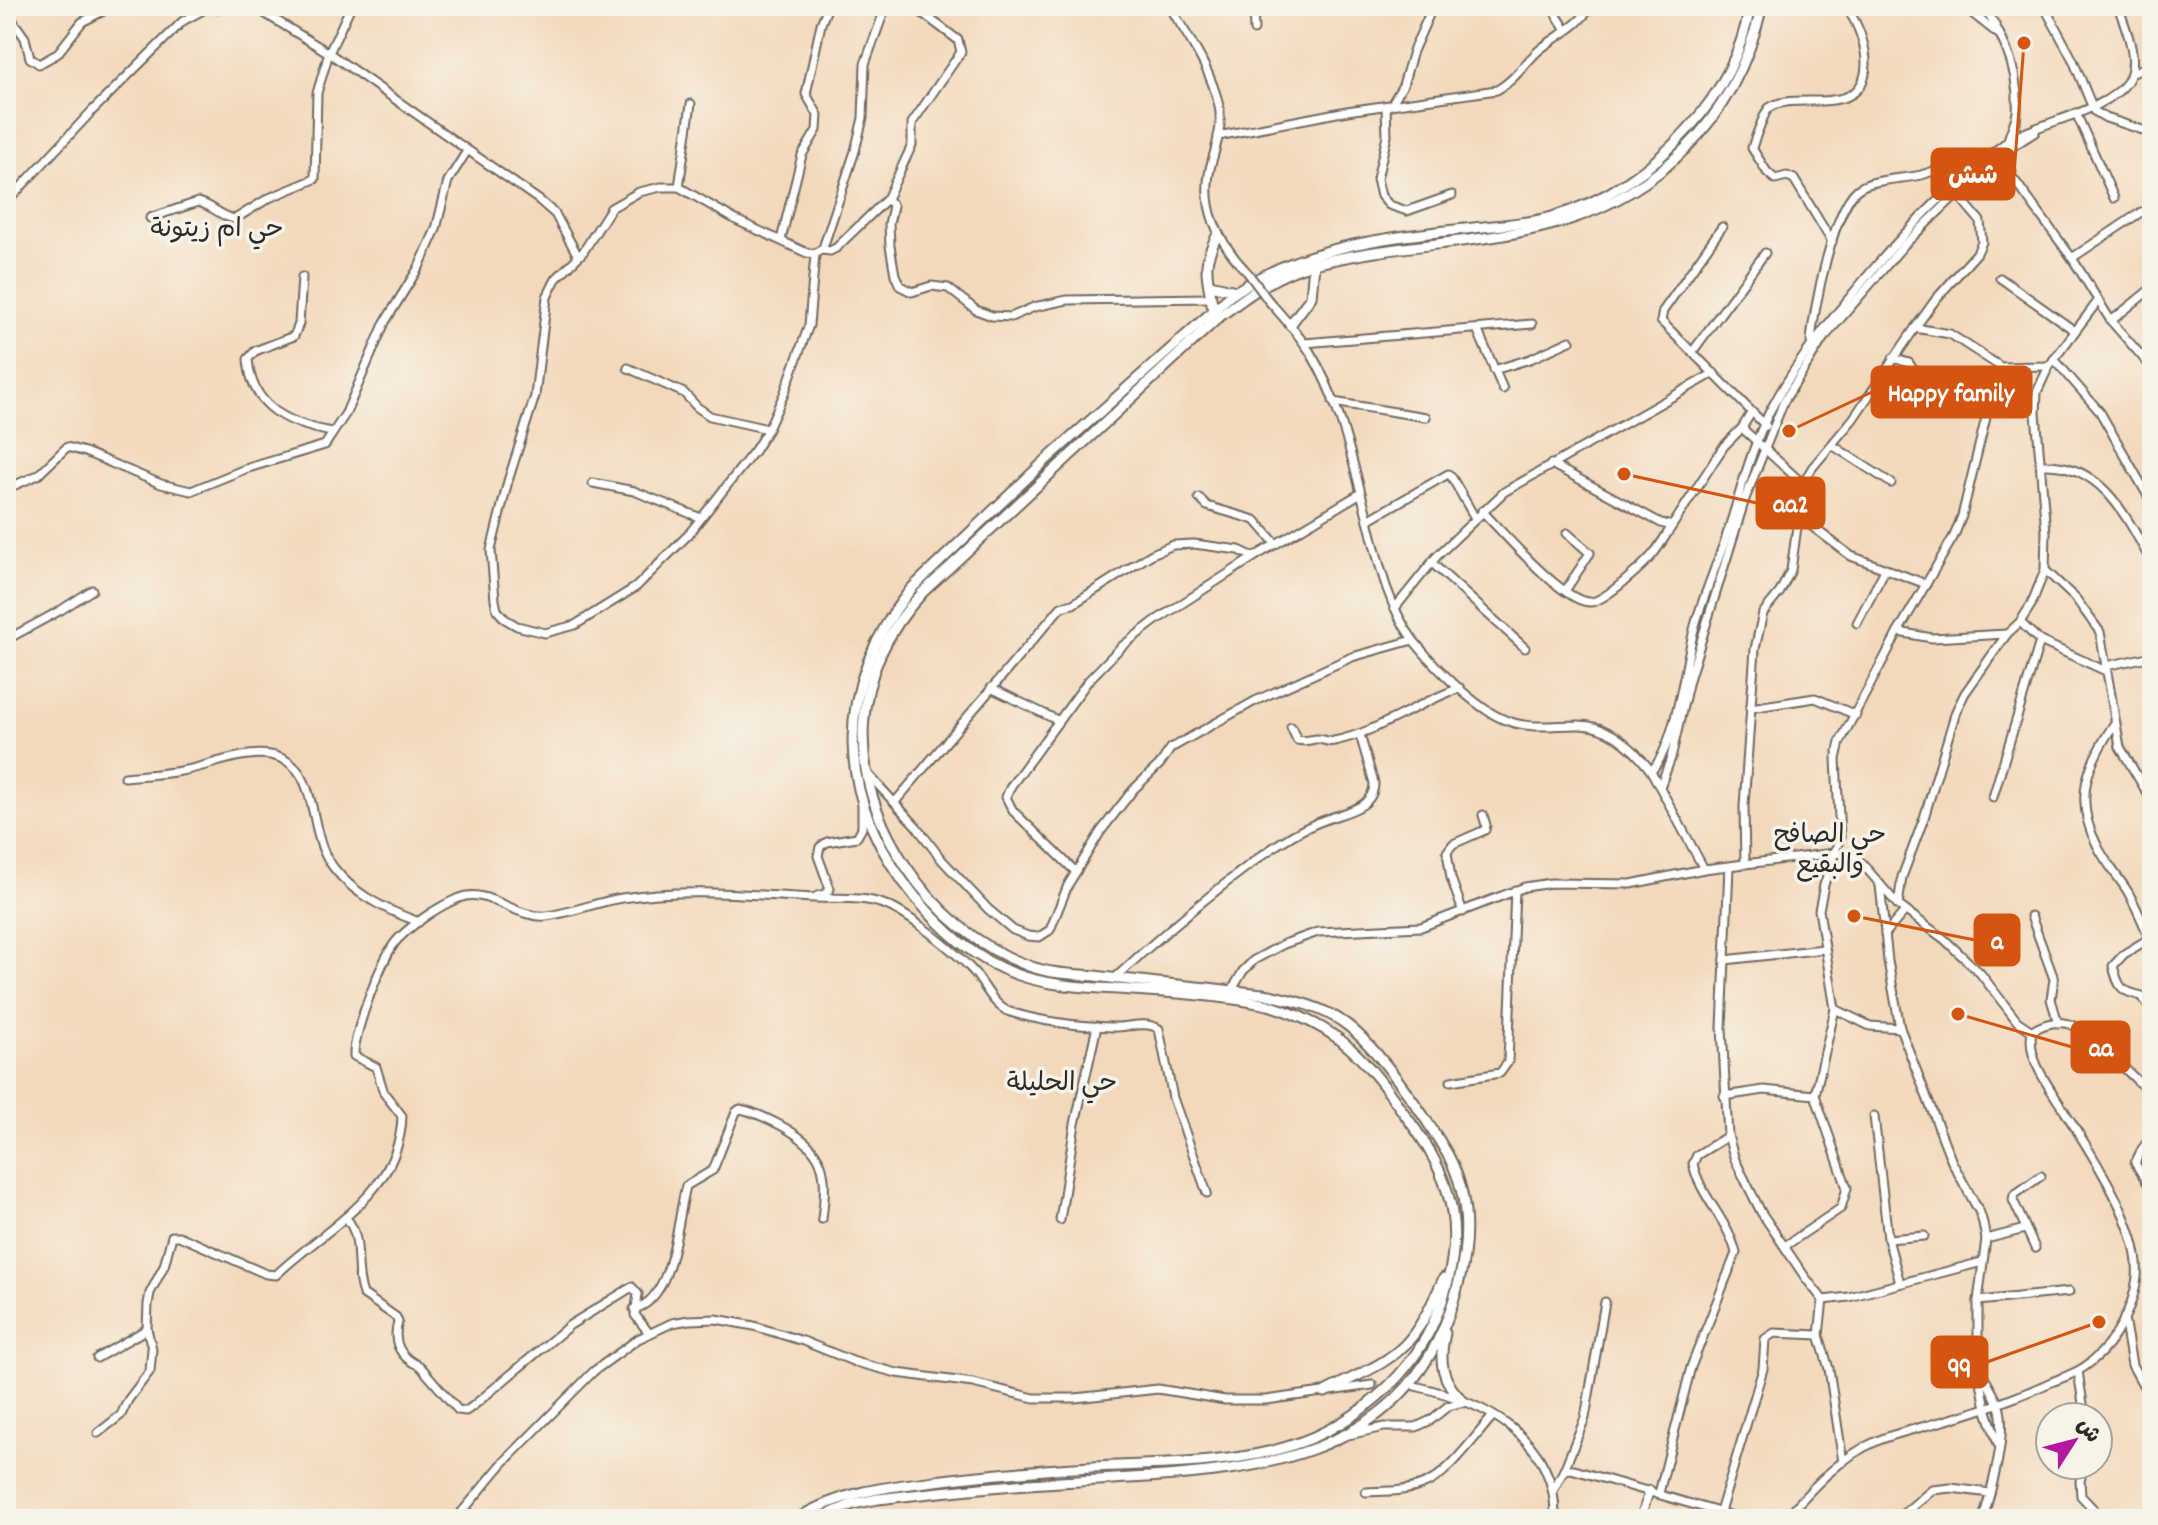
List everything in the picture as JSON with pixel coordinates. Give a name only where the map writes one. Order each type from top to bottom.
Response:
[{"type":"main road","points":[[797,1519],[826,1503],[867,1490],[1055,1469],[1251,1455],[1288,1446],[1326,1431],[1372,1402],[1412,1362],[1436,1319],[1446,1288],[1454,1219],[1450,1193],[1433,1155],[1356,1051],[1333,1033],[1294,1013],[1254,1002],[1064,985],[1016,975],[982,958],[949,934],[912,893],[874,834],[862,804],[855,773],[854,713],[870,660],[902,600],[1045,461],[1236,291],[1283,265],[1314,253],[1394,238],[1527,223],[1570,211],[1614,190],[1662,156],[1703,112],[1729,72],[1744,34],[1750,6]]},
{"type":"main road","points":[[1464,1402],[1446,1393],[1441,1362],[1465,1250],[1466,1214],[1462,1189],[1440,1143],[1401,1087],[1358,1034],[1333,1016],[1293,1000],[1232,990],[1034,968],[1000,955],[966,933],[942,913],[918,884],[892,845],[875,811],[862,738],[866,700],[877,667],[907,609],[962,554],[1219,317],[1249,294],[1314,264],[1534,231],[1575,219],[1626,197],[1674,160],[1720,108],[1750,49],[1762,6]]},
{"type":"main road","points":[[1213,310],[1206,261],[1218,234]]},
{"type":"main road","points":[[1290,325],[1308,304],[1314,264]]},
{"type":"main road","points":[[1292,272],[1311,284]]},
{"type":"main road","points":[[1210,285],[1236,291]]},
{"type":"main road","points":[[1389,1093],[1401,1087]]},
{"type":"main road","points":[[1325,1392],[1380,1364],[1409,1341],[1451,1264]]},
{"type":"main road","points":[[818,1519],[853,1504],[878,1499],[1253,1467],[1300,1455],[1342,1436],[1380,1410],[1416,1375],[1450,1313]]},
{"type":"main road","points":[[1055,1469],[1057,1482]]},
{"type":"street","points":[[6,11],[25,38],[30,58],[39,64],[57,54],[82,22],[113,6]]},
{"type":"street","points":[[6,203],[92,111],[183,21],[201,8],[244,6],[261,11],[329,53],[549,208],[563,226],[578,256]]},
{"type":"street","points":[[150,218],[198,202],[235,219],[269,198],[315,179],[317,93],[329,53],[351,6]]},
{"type":"street","points":[[781,240],[802,155],[817,130],[818,115],[806,94],[821,24],[828,6]]},
{"type":"street","points":[[886,6],[865,64],[863,118],[855,151],[818,252],[807,335],[768,429],[675,550],[636,587],[575,625],[538,632],[513,624],[497,610],[491,550],[508,481],[535,396],[541,365],[544,310],[552,286],[618,202],[639,192],[661,187],[679,187],[736,220],[807,253],[818,252],[830,251],[836,248],[887,199],[912,145],[912,123],[962,49],[952,35],[913,6]]},
{"type":"street","points":[[1169,6],[1206,65],[1219,105],[1218,136],[1206,189],[1209,213],[1218,234],[1304,343],[1321,371],[1361,493],[1378,562],[1395,608],[1413,640],[1460,688],[1499,718],[1541,727],[1586,725],[1607,732],[1631,747],[1651,771],[1704,869]]},
{"type":"street","points":[[1253,6],[1254,30]]},
{"type":"street","points":[[1433,6],[1413,51],[1403,85],[1389,105],[1387,136],[1377,179],[1381,196],[1389,205],[1407,211],[1452,195]]},
{"type":"street","points":[[1551,6],[1566,30]]},
{"type":"street","points":[[1218,136],[1389,105],[1500,89],[1540,49],[1580,22],[1590,6]]},
{"type":"street","points":[[1832,242],[1794,179],[1787,176],[1778,180],[1772,177],[1752,148],[1764,114],[1770,107],[1785,102],[1839,99],[1861,83],[1866,68],[1865,50],[1846,6]]},
{"type":"street","points":[[1963,6],[1999,34]]},
{"type":"street","points":[[1984,6],[2017,76],[2017,114],[2005,165],[2072,258],[2111,321],[2152,368]]},
{"type":"street","points":[[2118,6],[2131,50],[2131,74]]},
{"type":"street","points":[[2045,8],[2073,60],[2091,106],[2106,118],[2152,133],[2147,162],[2152,196]]},
{"type":"street","points":[[1651,771],[1659,763],[1665,748],[1696,623],[1757,441],[1768,427],[1811,345],[1881,261],[1990,158],[2042,125],[2076,113],[2118,91],[2131,74],[2152,64]]},
{"type":"street","points":[[679,187],[691,104]]},
{"type":"street","points":[[2076,113],[2114,198]]},
{"type":"street","points":[[6,489],[38,475],[67,447],[161,484],[191,491],[245,469],[327,443],[351,403],[385,322],[419,267],[436,229],[448,181],[467,151]]},
{"type":"street","points":[[1811,345],[1816,307],[1832,242],[1853,194],[1862,186],[1990,158]]},
{"type":"street","points":[[1745,864],[1744,806],[1753,664],[1761,619],[1789,576],[1803,484],[1812,468],[1857,414],[1936,299],[1973,257],[1982,242],[1980,221],[1955,191]]},
{"type":"street","points":[[1792,380],[1836,323],[1955,191]]},
{"type":"street","points":[[887,199],[893,206],[889,234],[895,275],[900,286],[908,291],[918,292],[931,286],[948,288],[976,310],[1006,318],[1034,307],[1067,300],[1211,298]]},
{"type":"street","points":[[2072,258],[2141,212]]},
{"type":"street","points":[[1722,227],[1661,317],[1664,326],[1768,427]]},
{"type":"street","points":[[1693,351],[1765,253]]},
{"type":"street","points":[[302,277],[299,324],[294,336],[255,351],[248,364],[255,387],[267,406],[309,428],[332,432]]},
{"type":"street","points":[[2000,278],[2075,331]]},
{"type":"street","points":[[2111,321],[2152,288]]},
{"type":"street","points":[[1885,934],[1902,908],[1902,877],[1924,818],[1956,711],[1965,693],[2031,605],[2045,570],[2046,532],[2037,392],[2051,363],[2098,301]]},
{"type":"street","points":[[1304,343],[1532,324]]},
{"type":"street","points":[[1915,328],[1950,334],[2001,367],[2051,363],[2100,412],[2152,503]]},
{"type":"street","points":[[1477,329],[1503,389]]},
{"type":"street","points":[[1494,370],[1530,359],[1570,341]]},
{"type":"street","points":[[1893,358],[1909,363],[1914,371],[1906,406]]},
{"type":"street","points":[[1785,1246],[1841,1208],[1847,1188],[1815,1095],[1835,1009],[1819,910],[1840,837],[1836,759],[1840,742],[1898,632],[1948,549],[1962,516],[2001,367]]},
{"type":"street","points":[[628,368],[684,393],[710,416],[768,429]]},
{"type":"street","points":[[1395,608],[1432,563],[1504,492],[1714,373]]},
{"type":"street","points":[[1333,402],[1426,417]]},
{"type":"street","points":[[1482,511],[1529,560],[1565,591],[1583,602],[1599,600],[1654,554],[1724,446],[1742,428],[1751,413]]},
{"type":"street","points":[[1660,787],[1671,758],[1698,651],[1768,427]]},
{"type":"street","points":[[1742,428],[1803,484]]},
{"type":"street","points":[[1832,445],[1891,483]]},
{"type":"street","points":[[1551,464],[1672,526]]},
{"type":"street","points":[[2042,465],[2071,466],[2095,480],[2124,515],[2152,563]]},
{"type":"street","points":[[1368,520],[1448,474],[1475,518]]},
{"type":"street","points":[[593,483],[634,491],[701,518]]},
{"type":"street","points":[[1076,872],[1013,811],[1006,797],[1057,720],[1100,667],[1155,621],[1275,543],[1361,493]]},
{"type":"street","points":[[1199,498],[1207,506],[1255,520],[1275,543]]},
{"type":"street","points":[[1797,515],[1845,553],[1926,584]]},
{"type":"street","points":[[1565,591],[1590,553],[1567,533]]},
{"type":"street","points":[[2144,549],[2152,543]]},
{"type":"street","points":[[895,802],[1058,610],[1073,604],[1152,554],[1182,544],[1239,550],[1254,557]]},
{"type":"street","points":[[1432,563],[1525,648]]},
{"type":"street","points":[[1857,623],[1886,568]]},
{"type":"street","points":[[2045,570],[2076,599],[2100,632],[2120,747],[2150,797]]},
{"type":"street","points":[[6,640],[92,590]]},
{"type":"street","points":[[2020,622],[2040,641],[2106,668],[2152,656]]},
{"type":"street","points":[[1898,632],[1932,638],[2007,634]]},
{"type":"street","points":[[866,772],[956,876],[1005,925],[1020,933],[1039,937],[1050,930],[1068,885],[1106,824],[1171,748],[1255,701],[1352,657],[1413,640]]},
{"type":"street","points":[[1993,797],[2040,641]]},
{"type":"street","points":[[991,688],[1057,720]]},
{"type":"street","points":[[1291,727],[1295,738],[1333,742],[1360,735],[1460,688]]},
{"type":"street","points":[[1750,708],[1815,698],[1856,715]]},
{"type":"street","points":[[2114,724],[2095,753],[2086,781],[2085,817],[2097,847],[2130,895],[2151,940],[2124,954],[2113,966],[2117,983],[2129,994],[2142,996],[2152,1013]]},
{"type":"street","points":[[1114,979],[1188,911],[1274,845],[1300,829],[1352,811],[1368,801],[1374,783],[1360,735]]},
{"type":"street","points":[[125,777],[165,773],[264,754],[285,759],[304,782],[315,811],[321,842],[331,863],[369,900],[419,922]]},
{"type":"street","points":[[2150,797],[2152,775]]},
{"type":"street","points":[[807,898],[828,892],[829,885],[818,851],[827,842],[857,837],[862,828],[862,804]]},
{"type":"street","points":[[1463,912],[1451,878],[1447,852],[1453,844],[1485,830],[1483,815]]},
{"type":"street","points":[[1232,990],[1254,960],[1302,936],[1328,931],[1421,927],[1515,890],[1551,883],[1631,884],[1704,869],[1835,853],[1851,855],[1860,861],[1902,908],[1944,939],[1980,973],[2017,1021],[2032,1031]]},
{"type":"street","points":[[1729,867],[1722,1028],[1728,1136],[1741,1173],[1761,1212],[1823,1300],[1819,1335],[1829,1369],[1843,1462]]},
{"type":"street","points":[[1880,885],[1900,1028],[1952,1162],[1980,1213],[1986,1239],[1978,1301],[1978,1367],[1986,1408],[1998,1444]]},
{"type":"street","points":[[1451,1081],[1500,1073],[1508,1062],[1515,890]]},
{"type":"street","points":[[98,1433],[121,1415],[128,1400],[150,1371],[152,1349],[147,1329],[150,1293],[164,1266],[172,1236],[188,1239],[276,1275],[347,1219],[378,1186],[392,1155],[402,1119],[400,1111],[384,1093],[376,1067],[354,1056],[357,1033],[386,954],[397,939],[419,922],[464,896],[490,899],[518,912],[540,916],[563,913],[601,901],[638,896],[737,893],[843,898],[886,904],[908,917],[972,970],[1007,1011],[1097,1026],[1150,1024],[1159,1029],[1173,1098],[1207,1193]]},
{"type":"street","points":[[2031,916],[2054,979],[2051,999],[2058,1023]]},
{"type":"street","points":[[1725,960],[1824,949]]},
{"type":"street","points":[[972,970],[982,958]]},
{"type":"street","points":[[1835,1009],[1870,1026],[1900,1028]]},
{"type":"street","points":[[1785,1519],[1822,1479],[1877,1441],[1998,1404],[2078,1371],[2104,1349],[2124,1318],[2137,1275],[2132,1236],[2086,1146],[2036,1062],[2030,1041],[2032,1031],[2042,1024],[2081,1027],[2095,1037],[2152,1095]]},
{"type":"street","points":[[1060,1220],[1075,1124],[1097,1026]]},
{"type":"street","points":[[1724,1096],[1764,1090],[1815,1095]]},
{"type":"street","points":[[634,1309],[648,1304],[656,1295],[668,1266],[686,1186],[713,1170],[736,1112],[740,1109],[773,1121],[814,1148],[820,1161],[825,1194],[822,1219]]},
{"type":"street","points":[[1874,1116],[1888,1239],[1900,1283]]},
{"type":"street","points":[[1659,1493],[1691,1367],[1736,1253],[1731,1236],[1693,1164],[1697,1155],[1728,1136]]},
{"type":"street","points":[[2152,1136],[2135,1163],[2152,1190]]},
{"type":"street","points":[[2035,1248],[2013,1200],[2014,1195],[2041,1176]]},
{"type":"street","points":[[347,1219],[357,1234],[358,1269],[363,1294],[396,1317],[398,1348],[420,1366],[458,1410],[466,1411],[587,1313],[632,1287],[638,1294],[634,1309],[639,1323],[649,1333]]},
{"type":"street","points":[[1986,1239],[2025,1229]]},
{"type":"street","points":[[1888,1239],[1924,1236]]},
{"type":"street","points":[[1823,1300],[1839,1299],[1982,1262]]},
{"type":"street","points":[[1978,1301],[2069,1292]]},
{"type":"street","points":[[1554,1489],[1585,1418],[1605,1302]]},
{"type":"street","points":[[2124,1318],[2132,1365],[2152,1401]]},
{"type":"street","points":[[456,1519],[502,1464],[573,1391],[627,1346],[672,1323],[716,1319],[754,1326],[855,1362],[973,1383],[1034,1398],[1075,1398],[1158,1389],[1242,1401],[1372,1385]]},
{"type":"street","points":[[97,1358],[147,1329]]},
{"type":"street","points":[[1720,1512],[1763,1369],[1765,1339],[1774,1333],[1819,1335]]},
{"type":"street","points":[[1978,1367],[1998,1404],[2002,1426],[1983,1519]]},
{"type":"street","points":[[2078,1371],[2083,1401]]},
{"type":"street","points":[[1415,1386],[1446,1393],[1443,1408]]},
{"type":"street","points":[[1342,1436],[1390,1426],[1416,1427],[1431,1420],[1443,1408],[1464,1402],[1518,1432],[1536,1452],[1554,1489],[1555,1519]]},
{"type":"street","points":[[1380,1410],[1383,1420],[1390,1426]]},
{"type":"street","points":[[1366,1492],[1404,1490],[1431,1482],[1493,1416]]},
{"type":"street","points":[[1564,1470],[1588,1472],[1743,1519]]},
{"type":"street","points":[[2080,1481],[2083,1501],[2103,1519]]},
{"type":"street","points":[[1897,1519],[1932,1490],[1951,1488],[1990,1493]]},
{"type":"street","points":[[1640,1519],[1650,1490]]},
{"type":"tunnel","points":[[1372,1385],[1415,1386]]},
{"type":"place","name":"شش","points":[[2024,43]]},
{"type":"place","name":"Happy family","points":[[1789,431]]},
{"type":"place","name":"aa2","points":[[1624,474]]},
{"type":"place","name":"a","points":[[1854,916]]},
{"type":"place","name":"aa","points":[[1958,1014]]},
{"type":"place","name":"qq","points":[[2099,1322]]},
{"type":"district","name":"حي ام زيتونة","points":[[217,227]]},
{"type":"district","name":"حي الصافح والبقيع","points":[[1830,848]]},
{"type":"district","name":"حي الحليلة","points":[[1062,1081]]}]
